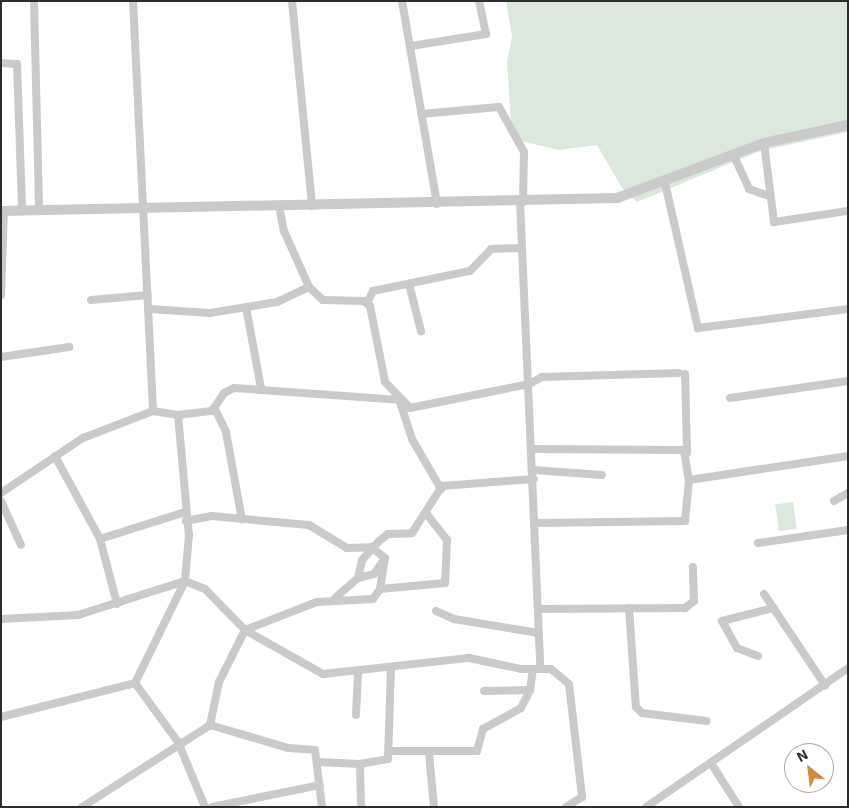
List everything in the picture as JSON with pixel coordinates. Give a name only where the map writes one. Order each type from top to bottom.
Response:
[{"type":"street","points":[[34,1],[39,210]]},
{"type":"street","points":[[133,1],[139,196],[144,208],[150,309],[153,411]]},
{"type":"street","points":[[292,1],[312,206]]},
{"type":"street","points":[[402,1],[436,204]]},
{"type":"street","points":[[410,46],[486,34],[479,1]]},
{"type":"street","points":[[1,63],[17,64],[22,210]]},
{"type":"street","points":[[391,751],[429,753],[477,751],[483,729],[514,715],[530,690],[537,668],[539,633],[540,609],[534,470],[522,248],[521,202],[524,152],[498,106],[421,114]]},
{"type":"street","points":[[1,295],[2,211],[436,204],[617,198],[665,183],[764,143],[848,126]]},
{"type":"street","points":[[764,143],[769,196],[778,223],[848,211]]},
{"type":"street","points":[[733,154],[749,189],[769,196]]},
{"type":"street","points":[[665,183],[698,328],[848,309]]},
{"type":"street","points":[[279,206],[284,231],[309,287],[330,302],[367,303]]},
{"type":"street","points":[[522,248],[490,249],[470,271],[373,291],[367,303],[385,382],[400,400],[410,408],[422,408],[529,384],[542,376],[682,374],[689,480],[685,521],[536,523]]},
{"type":"street","points":[[410,284],[421,331]]},
{"type":"street","points":[[150,309],[194,315],[277,302],[309,287]]},
{"type":"street","points":[[92,300],[148,295]]},
{"type":"street","points":[[246,306],[260,388]]},
{"type":"street","points":[[1,357],[69,347]]},
{"type":"street","points":[[730,398],[848,381]]},
{"type":"street","points":[[1,493],[55,456],[91,435],[153,411],[178,415],[206,414],[215,409],[230,389],[260,388],[400,400]]},
{"type":"street","points":[[400,400],[412,439],[441,489]]},
{"type":"street","points":[[215,409],[226,432],[242,520]]},
{"type":"street","points":[[1,717],[135,683],[185,582],[186,516],[178,415]]},
{"type":"street","points":[[533,449],[675,448],[688,453]]},
{"type":"street","points":[[55,456],[100,539],[117,604]]},
{"type":"street","points":[[689,480],[848,456]]},
{"type":"street","points":[[534,470],[602,475]]},
{"type":"street","points":[[358,578],[359,566],[372,548],[388,534],[412,533],[427,514],[441,489],[469,480],[534,478]]},
{"type":"street","points":[[834,501],[848,493]]},
{"type":"street","points":[[1,501],[21,545]]},
{"type":"street","points":[[380,589],[445,583],[446,540],[427,514]]},
{"type":"street","points":[[100,539],[186,516],[212,516],[309,525],[347,548],[372,548],[385,558]]},
{"type":"street","points":[[758,542],[848,530]]},
{"type":"street","points":[[210,725],[219,682],[245,630],[335,598],[373,599],[380,589],[385,558]]},
{"type":"street","points":[[335,598],[358,578],[374,574],[385,558]]},
{"type":"street","points":[[540,609],[629,608],[693,604],[693,567]]},
{"type":"street","points":[[1,619],[78,614],[117,604],[170,582],[185,582],[205,589],[245,630],[316,672],[358,671],[469,658],[558,672],[569,684],[582,797],[566,807]]},
{"type":"street","points":[[764,594],[825,684]]},
{"type":"street","points":[[629,608],[636,707],[642,713],[707,721]]},
{"type":"street","points":[[758,656],[737,648],[722,621],[773,608]]},
{"type":"street","points":[[436,611],[454,619],[539,633]]},
{"type":"street","points":[[317,762],[360,764],[388,759],[391,751],[391,667]]},
{"type":"street","points":[[646,807],[848,668]]},
{"type":"street","points":[[356,715],[358,671]]},
{"type":"street","points":[[135,683],[178,742],[205,807]]},
{"type":"street","points":[[484,691],[530,690]]},
{"type":"street","points":[[82,807],[178,742],[210,725],[288,748],[312,748],[317,762],[322,807]]},
{"type":"street","points":[[429,753],[434,807]]},
{"type":"street","points":[[711,763],[740,807]]},
{"type":"street","points":[[360,764],[361,807]]},
{"type":"street","points":[[212,807],[320,785]]},
{"type":"green space","points":[[506,1],[848,1],[848,132],[760,151],[637,202],[622,188],[597,145],[559,150],[521,141],[511,122],[507,62],[512,37]]},
{"type":"green space","points":[[793,502],[797,529],[779,531],[775,505]]}]
